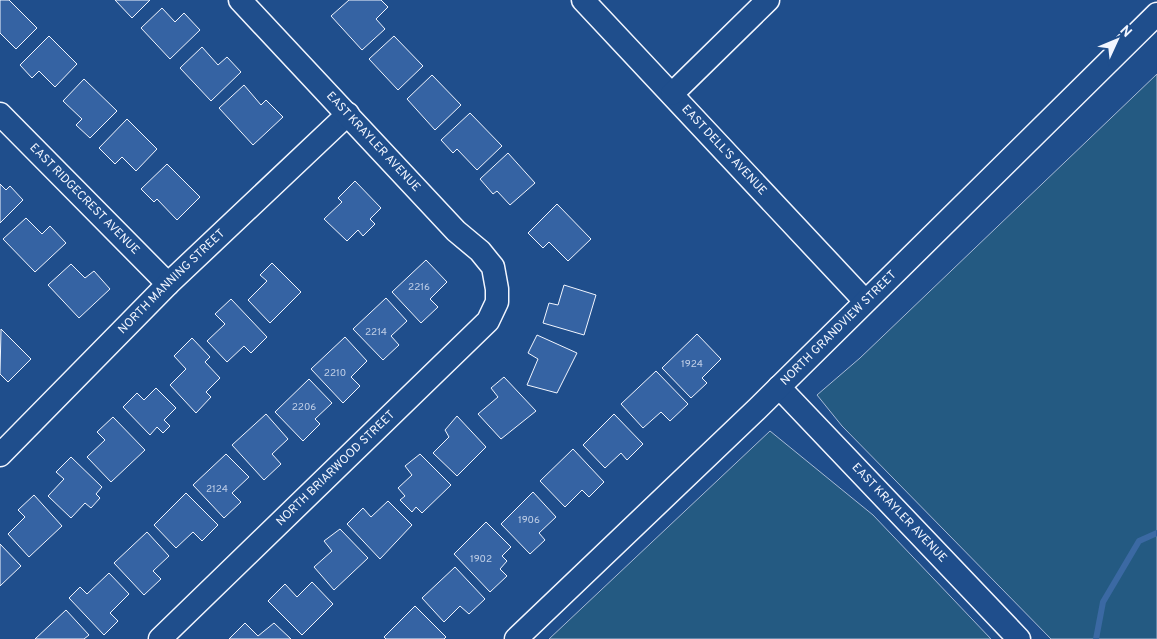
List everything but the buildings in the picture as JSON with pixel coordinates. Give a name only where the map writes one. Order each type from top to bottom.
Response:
[{"type":"street","name":"EAST KRAYLER AVENUE","points":[[240,0],[456,232],[480,250],[493,267],[497,289]]},
{"type":"street","name":"EAST DELL'S AVENUE","points":[[583,0],[865,301]]},
{"type":"street","points":[[672,94],[768,0]]},
{"type":"street","name":"NORTH GRANDVIEW STREET","points":[[516,639],[778,387],[1157,14]]},
{"type":"street","name":"EAST RIDGECREST AVENUE","points":[[0,114],[168,284]]},
{"type":"street","name":"NORTH MANNING STREET","points":[[0,454],[168,284],[348,114]]},
{"type":"street","name":"NORTH BRIARWOOD STREET","points":[[160,639],[488,321],[496,302],[497,289]]},
{"type":"street","name":"EAST KRAYLER AVENUE","points":[[778,387],[1019,639]]},
{"type":"shaded area","points":[[1157,74],[1157,639],[1051,639],[842,426],[817,395],[860,358]]},
{"type":"shaded area","points":[[770,431],[873,515],[991,639],[549,639]]},
{"type":"waterway","points":[[1096,639],[1103,602],[1139,541],[1157,533]]}]
